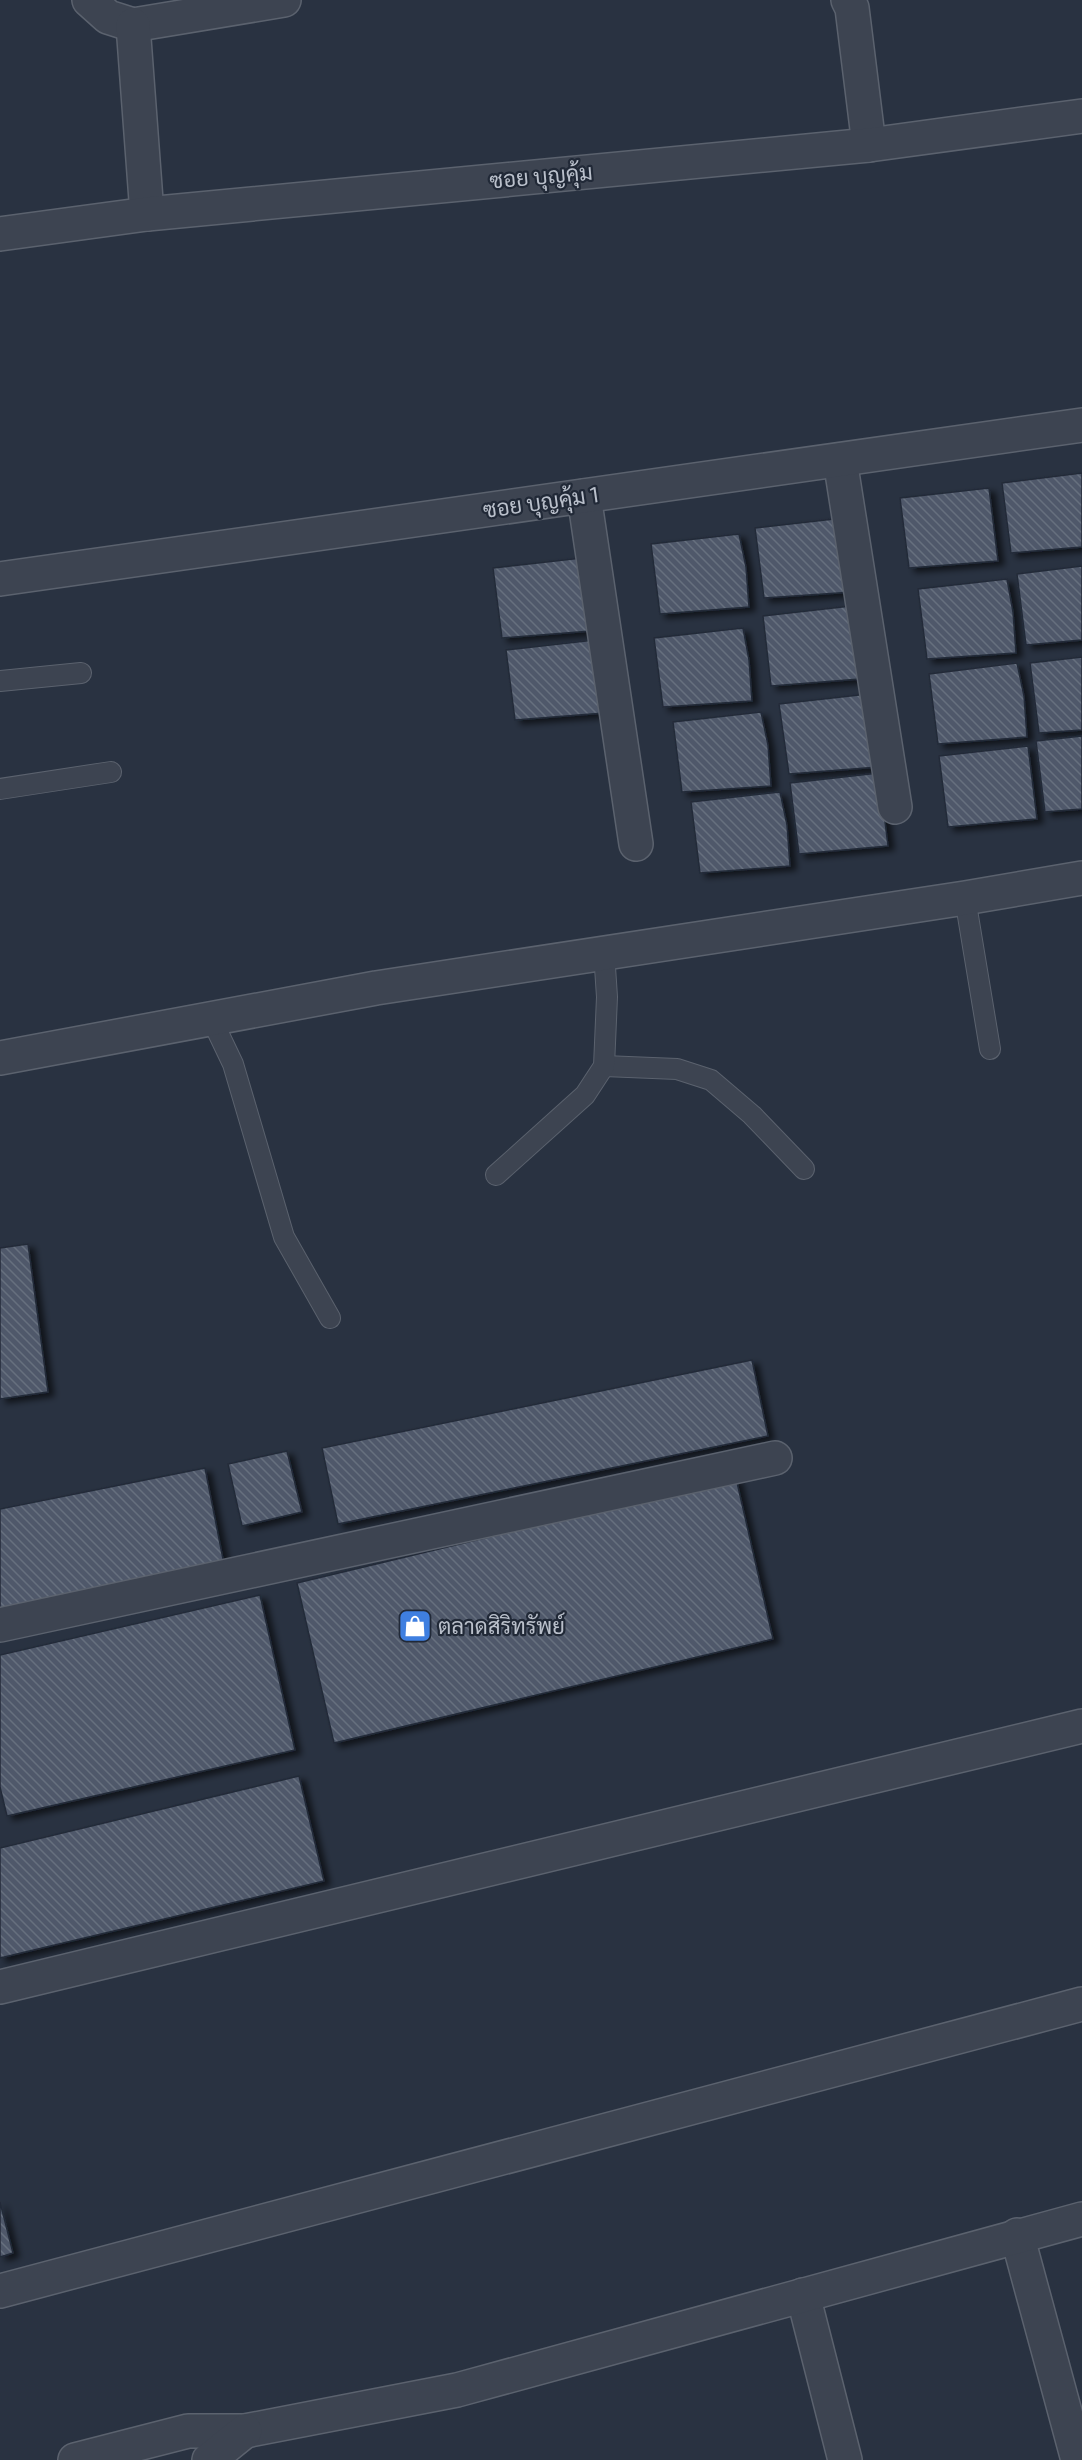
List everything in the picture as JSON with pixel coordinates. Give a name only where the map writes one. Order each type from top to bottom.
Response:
[{"type":"street","points":[[89,0],[108,17],[133,25],[284,0]]},
{"type":"street","points":[[848,0],[852,8],[869,145]]},
{"type":"street","points":[[133,25],[147,214]]},
{"type":"street","name":"ซอย บุญคุ้ม","points":[[0,234],[147,214],[869,145],[1082,116]]},
{"type":"street","name":"ซอย บุญคุ้ม 1","points":[[0,579],[1082,425]]},
{"type":"street","points":[[840,460],[895,807]]},
{"type":"street","points":[[584,496],[636,844]]},
{"type":"street","points":[[0,1058],[376,988],[1082,878]]},
{"type":"street","points":[[0,1625],[776,1458]]},
{"type":"street","points":[[0,1987],[1082,1725]]},
{"type":"street","points":[[0,2291],[1082,2004]]},
{"type":"street","points":[[75,2460],[188,2432],[245,2431],[457,2390],[1082,2218]]},
{"type":"street","points":[[1017,2235],[1078,2460]]},
{"type":"street","points":[[803,2295],[845,2460]]},
{"type":"street","points":[[209,2460],[245,2431]]},
{"type":"lane","points":[[0,681],[81,673]]},
{"type":"lane","points":[[0,789],[111,772]]},
{"type":"lane","points":[[965,898],[990,1049]]},
{"type":"lane","points":[[496,1175],[585,1095],[604,1066],[607,997],[604,952]]},
{"type":"lane","points":[[211,1018],[233,1064],[284,1237],[330,1318]]},
{"type":"lane","points":[[604,1066],[677,1069],[711,1080],[752,1115],[804,1169]]},
{"type":"building","points":[[1082,473],[1082,547],[1011,553],[1002,483]]},
{"type":"building","points":[[989,488],[998,561],[909,568],[900,498]]},
{"type":"building","points":[[843,518],[853,592],[764,598],[755,528]]},
{"type":"building","points":[[739,534],[746,567],[749,607],[660,614],[651,544]]},
{"type":"building","points":[[582,558],[591,631],[502,638],[493,568]]},
{"type":"building","points":[[1082,566],[1082,640],[1026,645],[1017,574]]},
{"type":"building","points":[[1007,579],[1013,612],[1016,653],[927,659],[918,589]]},
{"type":"building","points":[[851,606],[860,679],[771,686],[763,616]]},
{"type":"building","points":[[743,628],[749,660],[752,701],[663,707],[654,638]]},
{"type":"building","points":[[595,640],[604,713],[515,720],[506,650]]},
{"type":"building","points":[[1082,657],[1082,730],[1039,733],[1030,663]]},
{"type":"building","points":[[1017,663],[1024,696],[1027,737],[938,744],[929,674]]},
{"type":"building","points":[[868,694],[878,767],[789,774],[779,704]]},
{"type":"building","points":[[761,712],[768,745],[771,786],[682,792],[673,722]]},
{"type":"building","points":[[1082,736],[1082,809],[1045,812],[1036,741]]},
{"type":"building","points":[[1028,746],[1037,819],[948,827],[939,756]]},
{"type":"building","points":[[879,773],[888,846],[799,854],[790,783]]},
{"type":"building","points":[[780,792],[787,825],[790,866],[700,873],[691,802]]},
{"type":"building","points":[[28,1244],[48,1392],[0,1399],[0,1248]]},
{"type":"building","points":[[752,1360],[768,1436],[338,1524],[322,1448]]},
{"type":"building","points":[[287,1451],[302,1512],[242,1526],[228,1464]]},
{"type":"building","points":[[205,1468],[224,1564],[0,1609],[0,1509]]},
{"type":"building","points":[[736,1478],[773,1639],[334,1743],[297,1583]]},
{"type":"building","points":[[260,1595],[295,1750],[7,1816],[0,1787],[0,1655]]},
{"type":"building","points":[[299,1776],[324,1881],[0,1958],[0,1848]]},
{"type":"building","points":[[0,2202],[13,2253],[0,2257]]},
{"type":"place","name":"ตลาดสิริทรัพย์","points":[[415,1626]]}]
